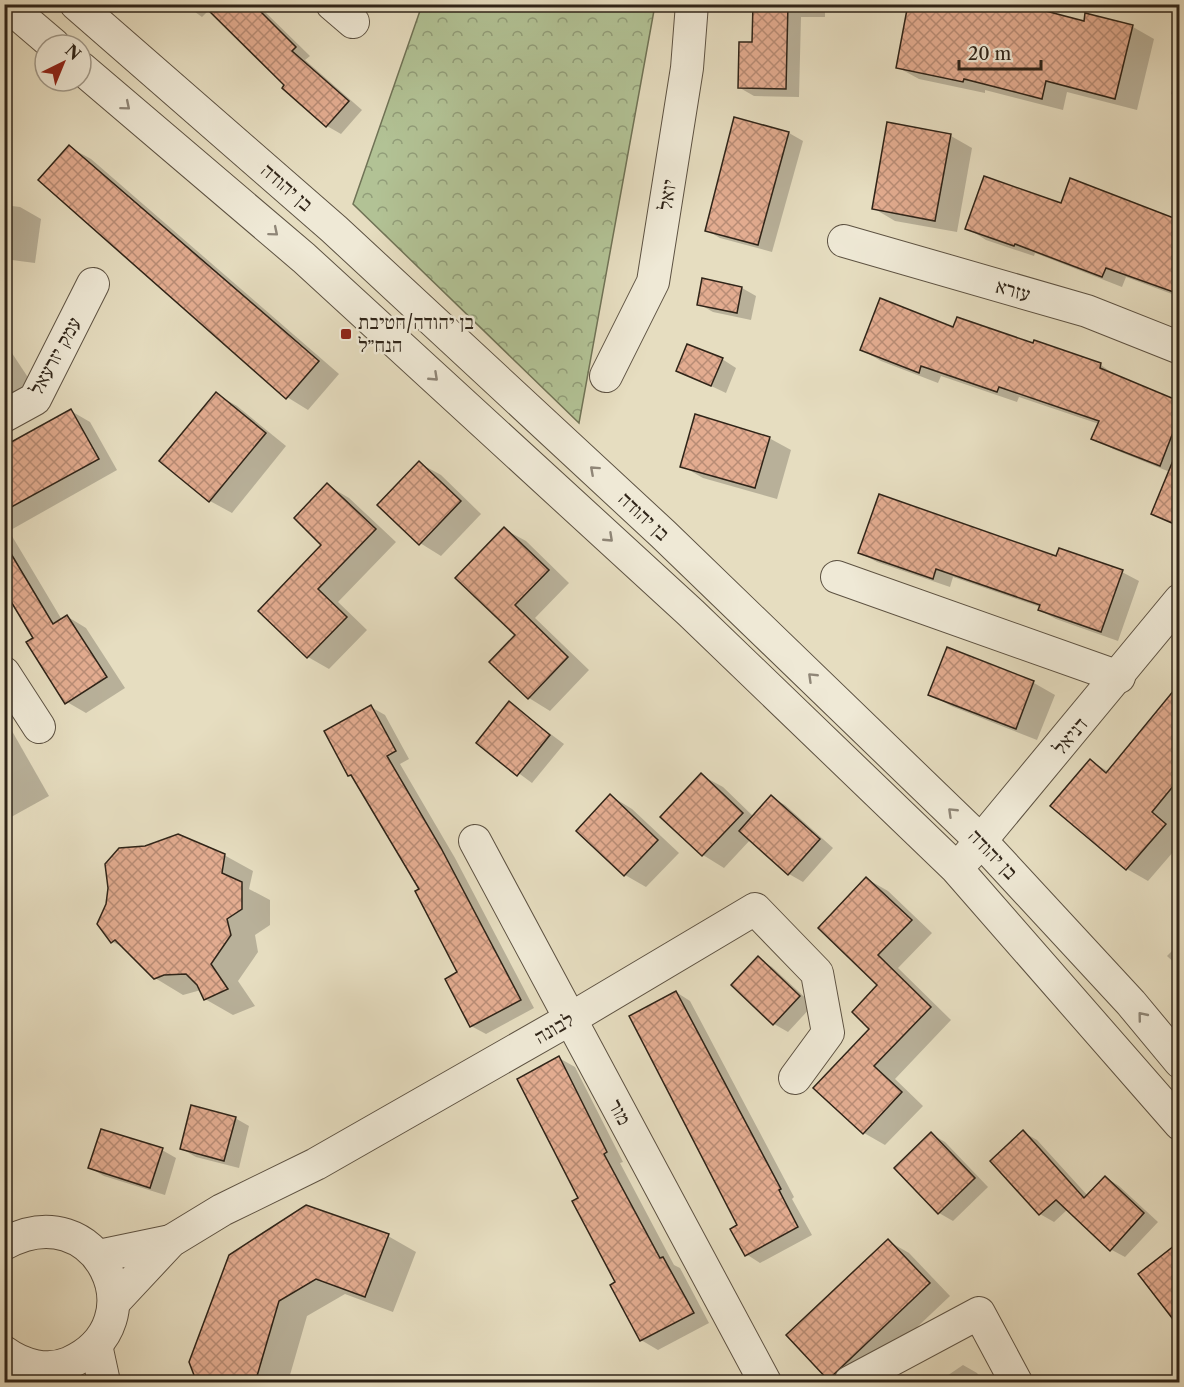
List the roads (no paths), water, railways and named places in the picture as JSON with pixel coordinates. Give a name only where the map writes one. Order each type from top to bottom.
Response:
[{"type":"street","points":[[6,4],[40,33]]},
{"type":"street","name":"בן יהודה","points":[[76,4],[334,229],[663,534],[982,842],[1131,1003],[1179,1062]]},
{"type":"street","name":"יואל","points":[[606,376],[653,282],[687,68],[692,4]]},
{"type":"street","name":"בן יהודה","points":[[93,78],[304,258],[691,613],[956,868],[1179,1124]]},
{"type":"street","name":"עזרא","points":[[844,241],[1087,311],[1179,348]]},
{"type":"street","name":"עמק יזרעאל","points":[[4,416],[35,399],[93,284]]},
{"type":"street","points":[[837,577],[1119,676]]},
{"type":"street","name":"דניאל","points":[[956,868],[982,842],[1179,600]]},
{"type":"street","points":[[4,673],[39,727]]},
{"type":"street","name":"מור","points":[[476,841],[765,1383]]},
{"type":"street","name":"לבונה","points":[[114,1302],[171,1241],[222,1210],[316,1164],[570,1019],[755,909],[817,973],[828,1033],[795,1077]]},
{"type":"street","points":[[4,1352],[28,1365],[71,1374],[82,1357],[96,1345],[109,1325],[114,1302],[108,1270],[83,1241],[63,1233],[41,1230],[10,1233]]},
{"type":"street","name":"לבונה","points":[[99,1257],[171,1241]]},
{"type":"street","points":[[850,1383],[979,1313],[1016,1383]]},
{"type":"street","points":[[96,1345],[104,1383]]},
{"type":"place","name":"בן יהודה/חטיבת הנח״ל","points":[[346,334]]}]
